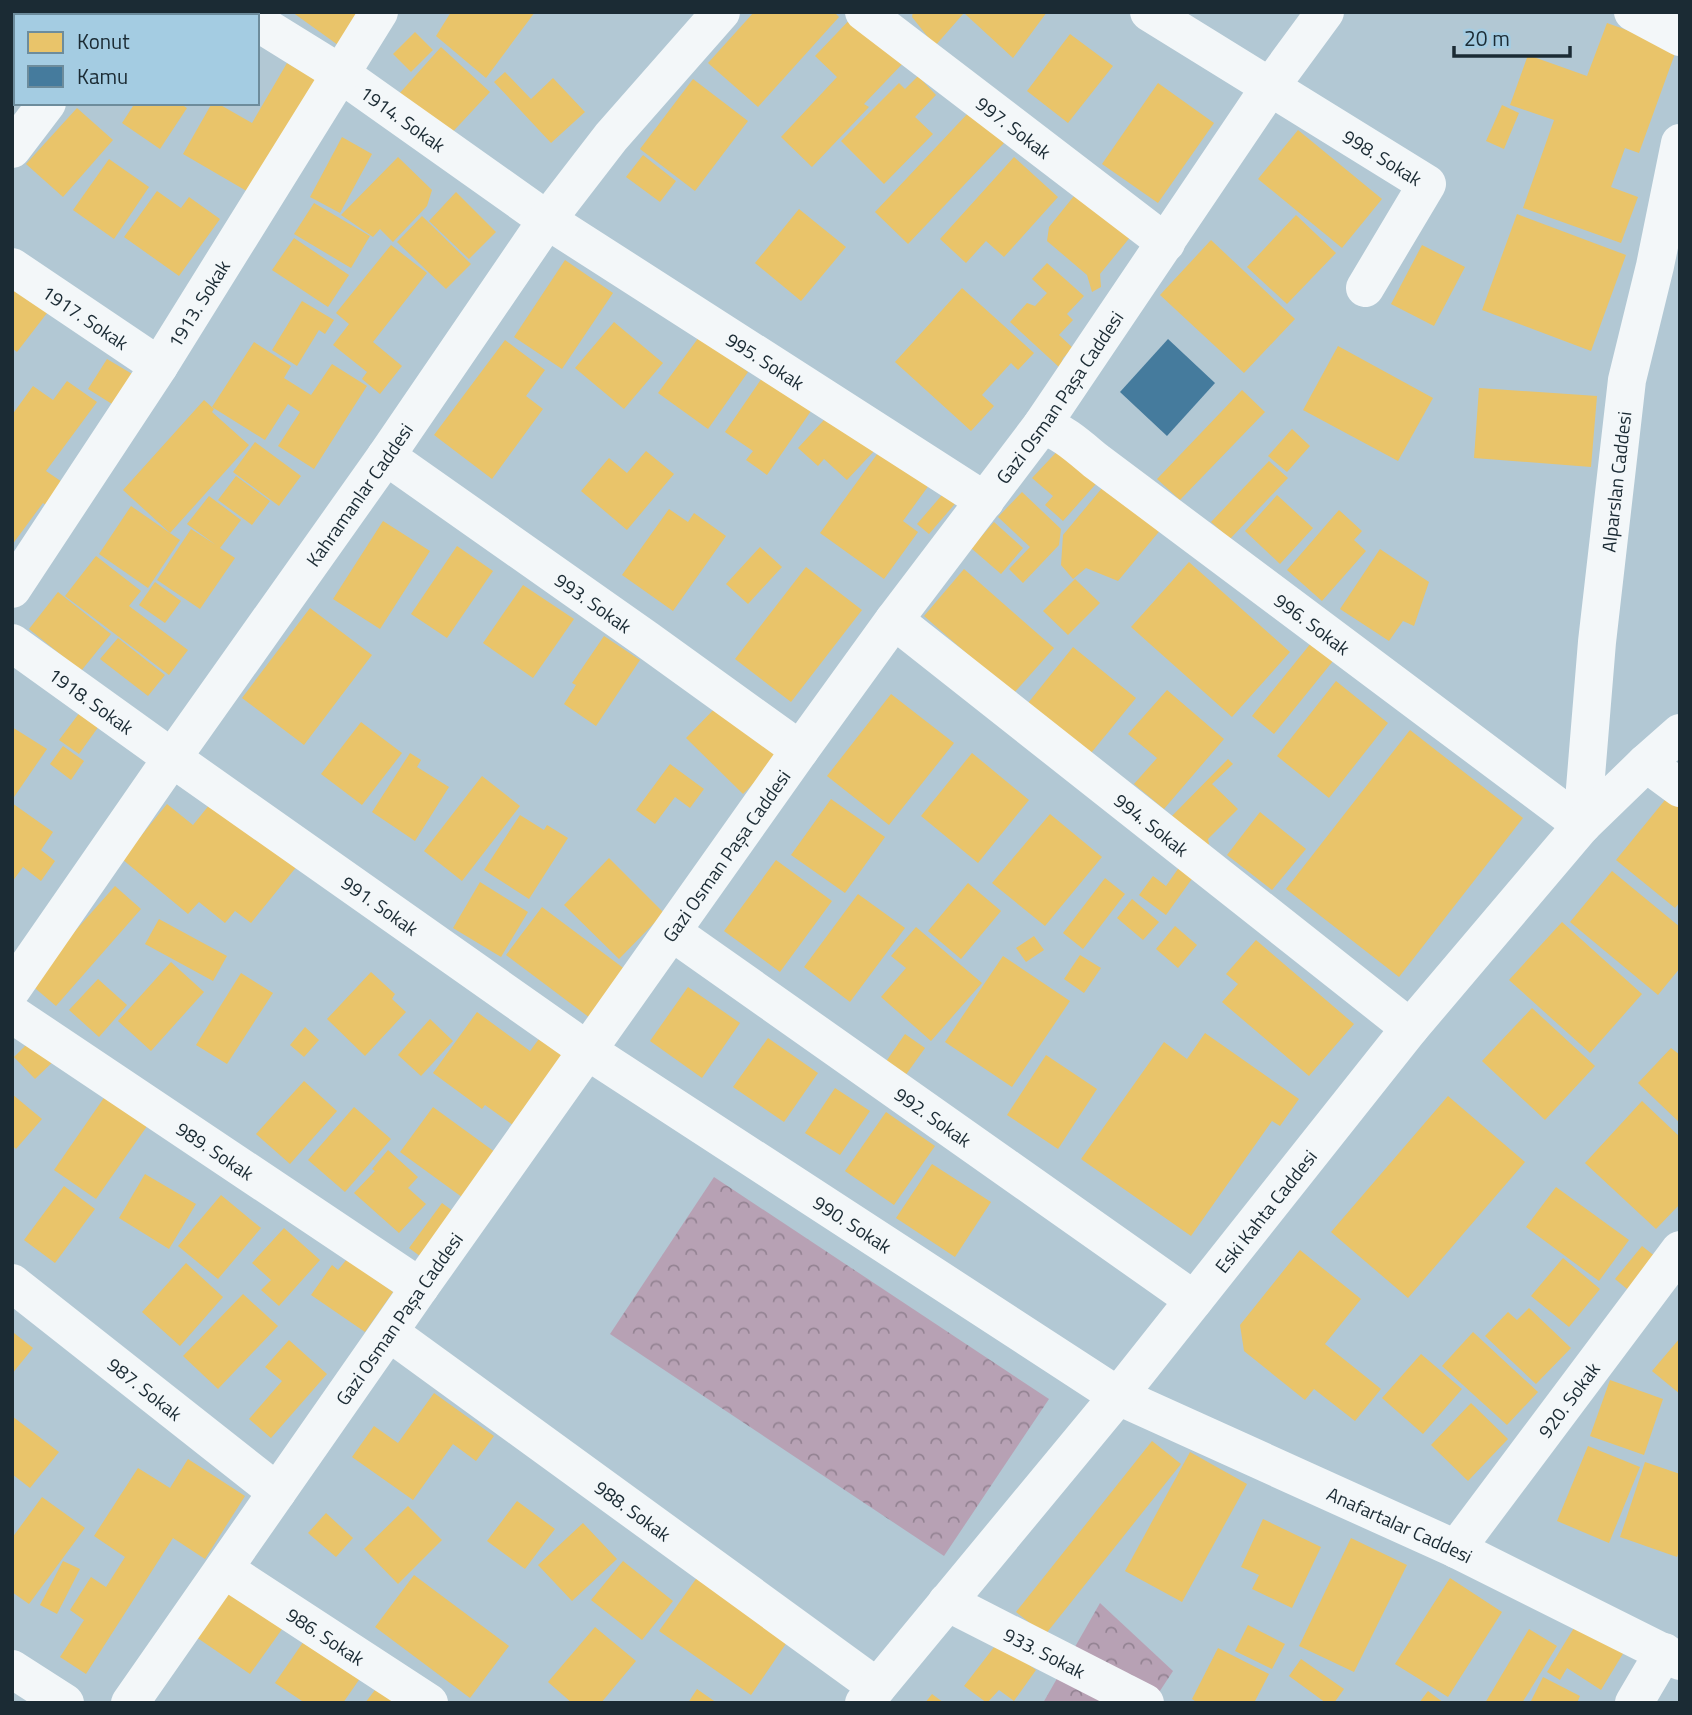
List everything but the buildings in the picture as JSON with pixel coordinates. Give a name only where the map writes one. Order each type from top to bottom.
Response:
[{"type":"street","name":"1913. Sokak","points":[[12,589],[159,366],[379,12]]},
{"type":"street","name":"Kahramanlar Caddesi","points":[[12,989],[386,456],[547,220],[611,138],[721,12]]},
{"type":"street","name":"997. Sokak","points":[[863,12],[1166,243]]},
{"type":"street","points":[[1149,12],[1270,88]]},
{"type":"street","name":"Gazi Osman Paşa Caddesi","points":[[130,1703],[800,750],[894,620],[1042,425],[1270,88],[1325,12]]},
{"type":"street","points":[[1633,12],[1680,37]]},
{"type":"street","name":"1914. Sokak","points":[[259,23],[341,74],[547,220]]},
{"type":"street","name":"998. Sokak","points":[[1270,88],[1427,184],[1365,288]]},
{"type":"street","points":[[12,149],[45,105]]},
{"type":"street","name":"Alparslan Caddesi","points":[[1582,825],[1597,642],[1627,380],[1668,272],[1680,143]]},
{"type":"street","name":"995. Sokak","points":[[547,220],[985,501]]},
{"type":"street","name":"1917. Sokak","points":[[12,267],[159,366]]},
{"type":"street","name":"996. Sokak","points":[[1042,425],[1057,430],[1582,825]]},
{"type":"street","name":"993. Sokak","points":[[386,456],[800,750]]},
{"type":"street","name":"994. Sokak","points":[[894,620],[1410,1028]]},
{"type":"street","name":"1918. Sokak","points":[[12,643],[172,758]]},
{"type":"street","name":"Eski Kahta Caddesi","points":[[870,1695],[1118,1396],[1410,1028],[1582,825],[1680,733]]},
{"type":"street","name":"991. Sokak","points":[[172,758],[588,1051]]},
{"type":"street","points":[[1646,763],[1680,788]]},
{"type":"street","name":"992. Sokak","points":[[672,932],[1194,1300]]},
{"type":"street","name":"989. Sokak","points":[[12,1014],[420,1287]]},
{"type":"street","name":"990. Sokak","points":[[588,1051],[1118,1396]]},
{"type":"street","name":"920. Sokak","points":[[1456,1549],[1680,1250]]},
{"type":"street","name":"987. Sokak","points":[[12,1283],[277,1492]]},
{"type":"street","name":"988. Sokak","points":[[390,1333],[870,1695]]},
{"type":"street","name":"Anafartalar Caddesi","points":[[1118,1396],[1456,1549],[1672,1657]]},
{"type":"street","name":"986. Sokak","points":[[224,1569],[429,1703]]},
{"type":"street","name":"933. Sokak","points":[[947,1602],[1144,1703]]},
{"type":"street","points":[[1634,1703],[1672,1657]]},
{"type":"street","points":[[12,1669],[65,1703]]},
{"type":"green space","points":[[714,1177],[1049,1399],[944,1556],[610,1334]]},
{"type":"green space","points":[[1100,1603],[1173,1671],[1152,1703],[1043,1703]]}]
